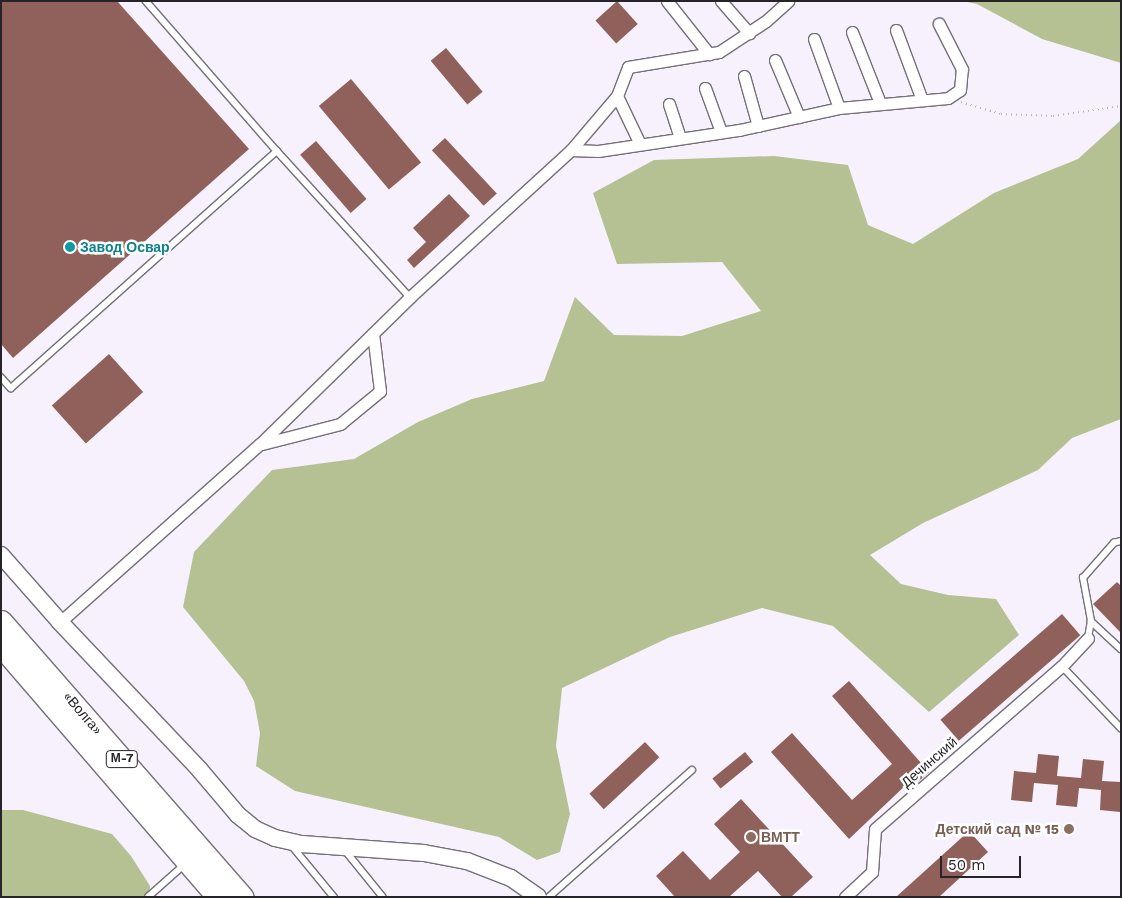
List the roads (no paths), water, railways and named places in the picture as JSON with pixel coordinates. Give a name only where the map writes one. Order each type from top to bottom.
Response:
[{"type":"highway","name":"«Волга»","points":[[1,621],[243,897]]},
{"type":"highway","name":"«Волга»","points":[[1,646],[218,897]]},
{"type":"street","points":[[667,1],[709,54]]},
{"type":"street","points":[[721,1],[749,33]]},
{"type":"street","points":[[60,622],[260,444],[410,297],[570,150],[617,96],[628,67],[718,52],[749,33],[782,3]]},
{"type":"street","points":[[570,150],[598,151],[721,132],[840,108],[948,98],[960,90],[962,69],[939,24]]},
{"type":"street","points":[[896,30],[922,100]]},
{"type":"street","points":[[852,32],[880,103]]},
{"type":"street","points":[[814,38],[840,108]]},
{"type":"street","points":[[775,60],[799,117]]},
{"type":"street","points":[[744,76],[758,126]]},
{"type":"street","points":[[705,88],[721,132]]},
{"type":"street","points":[[617,96],[640,144]]},
{"type":"street","points":[[669,104],[680,137]]},
{"type":"street","points":[[260,444],[340,424],[380,391],[373,333]]},
{"type":"street","points":[[1,555],[60,622],[199,769],[238,815],[255,829],[288,841],[344,848],[424,853],[467,861],[511,878],[538,897]]},
{"type":"street","name":"Дечинский","points":[[845,897],[872,872],[875,829],[1062,666],[1088,638]]},
{"type":"lane","points":[[146,1],[277,151],[410,297]]},
{"type":"lane","points":[[1,377],[11,388],[277,151]]},
{"type":"lane","name":"Дечинский","points":[[1088,638],[1091,621],[1082,578],[1114,543],[1121,541]]},
{"type":"lane","points":[[1091,621],[1121,649]]},
{"type":"lane","points":[[1062,666],[1121,728]]},
{"type":"lane","points":[[549,897],[692,770]]},
{"type":"lane","points":[[288,841],[334,897]]},
{"type":"lane","points":[[344,848],[383,897]]},
{"type":"lane","points":[[148,897],[188,862]]},
{"type":"place","name":"Завод Освар","points":[[70,247]]},
{"type":"place","name":"Детский сад № 15","points":[[1069,829]]},
{"type":"place","name":"ВМТТ","points":[[751,837]]}]
